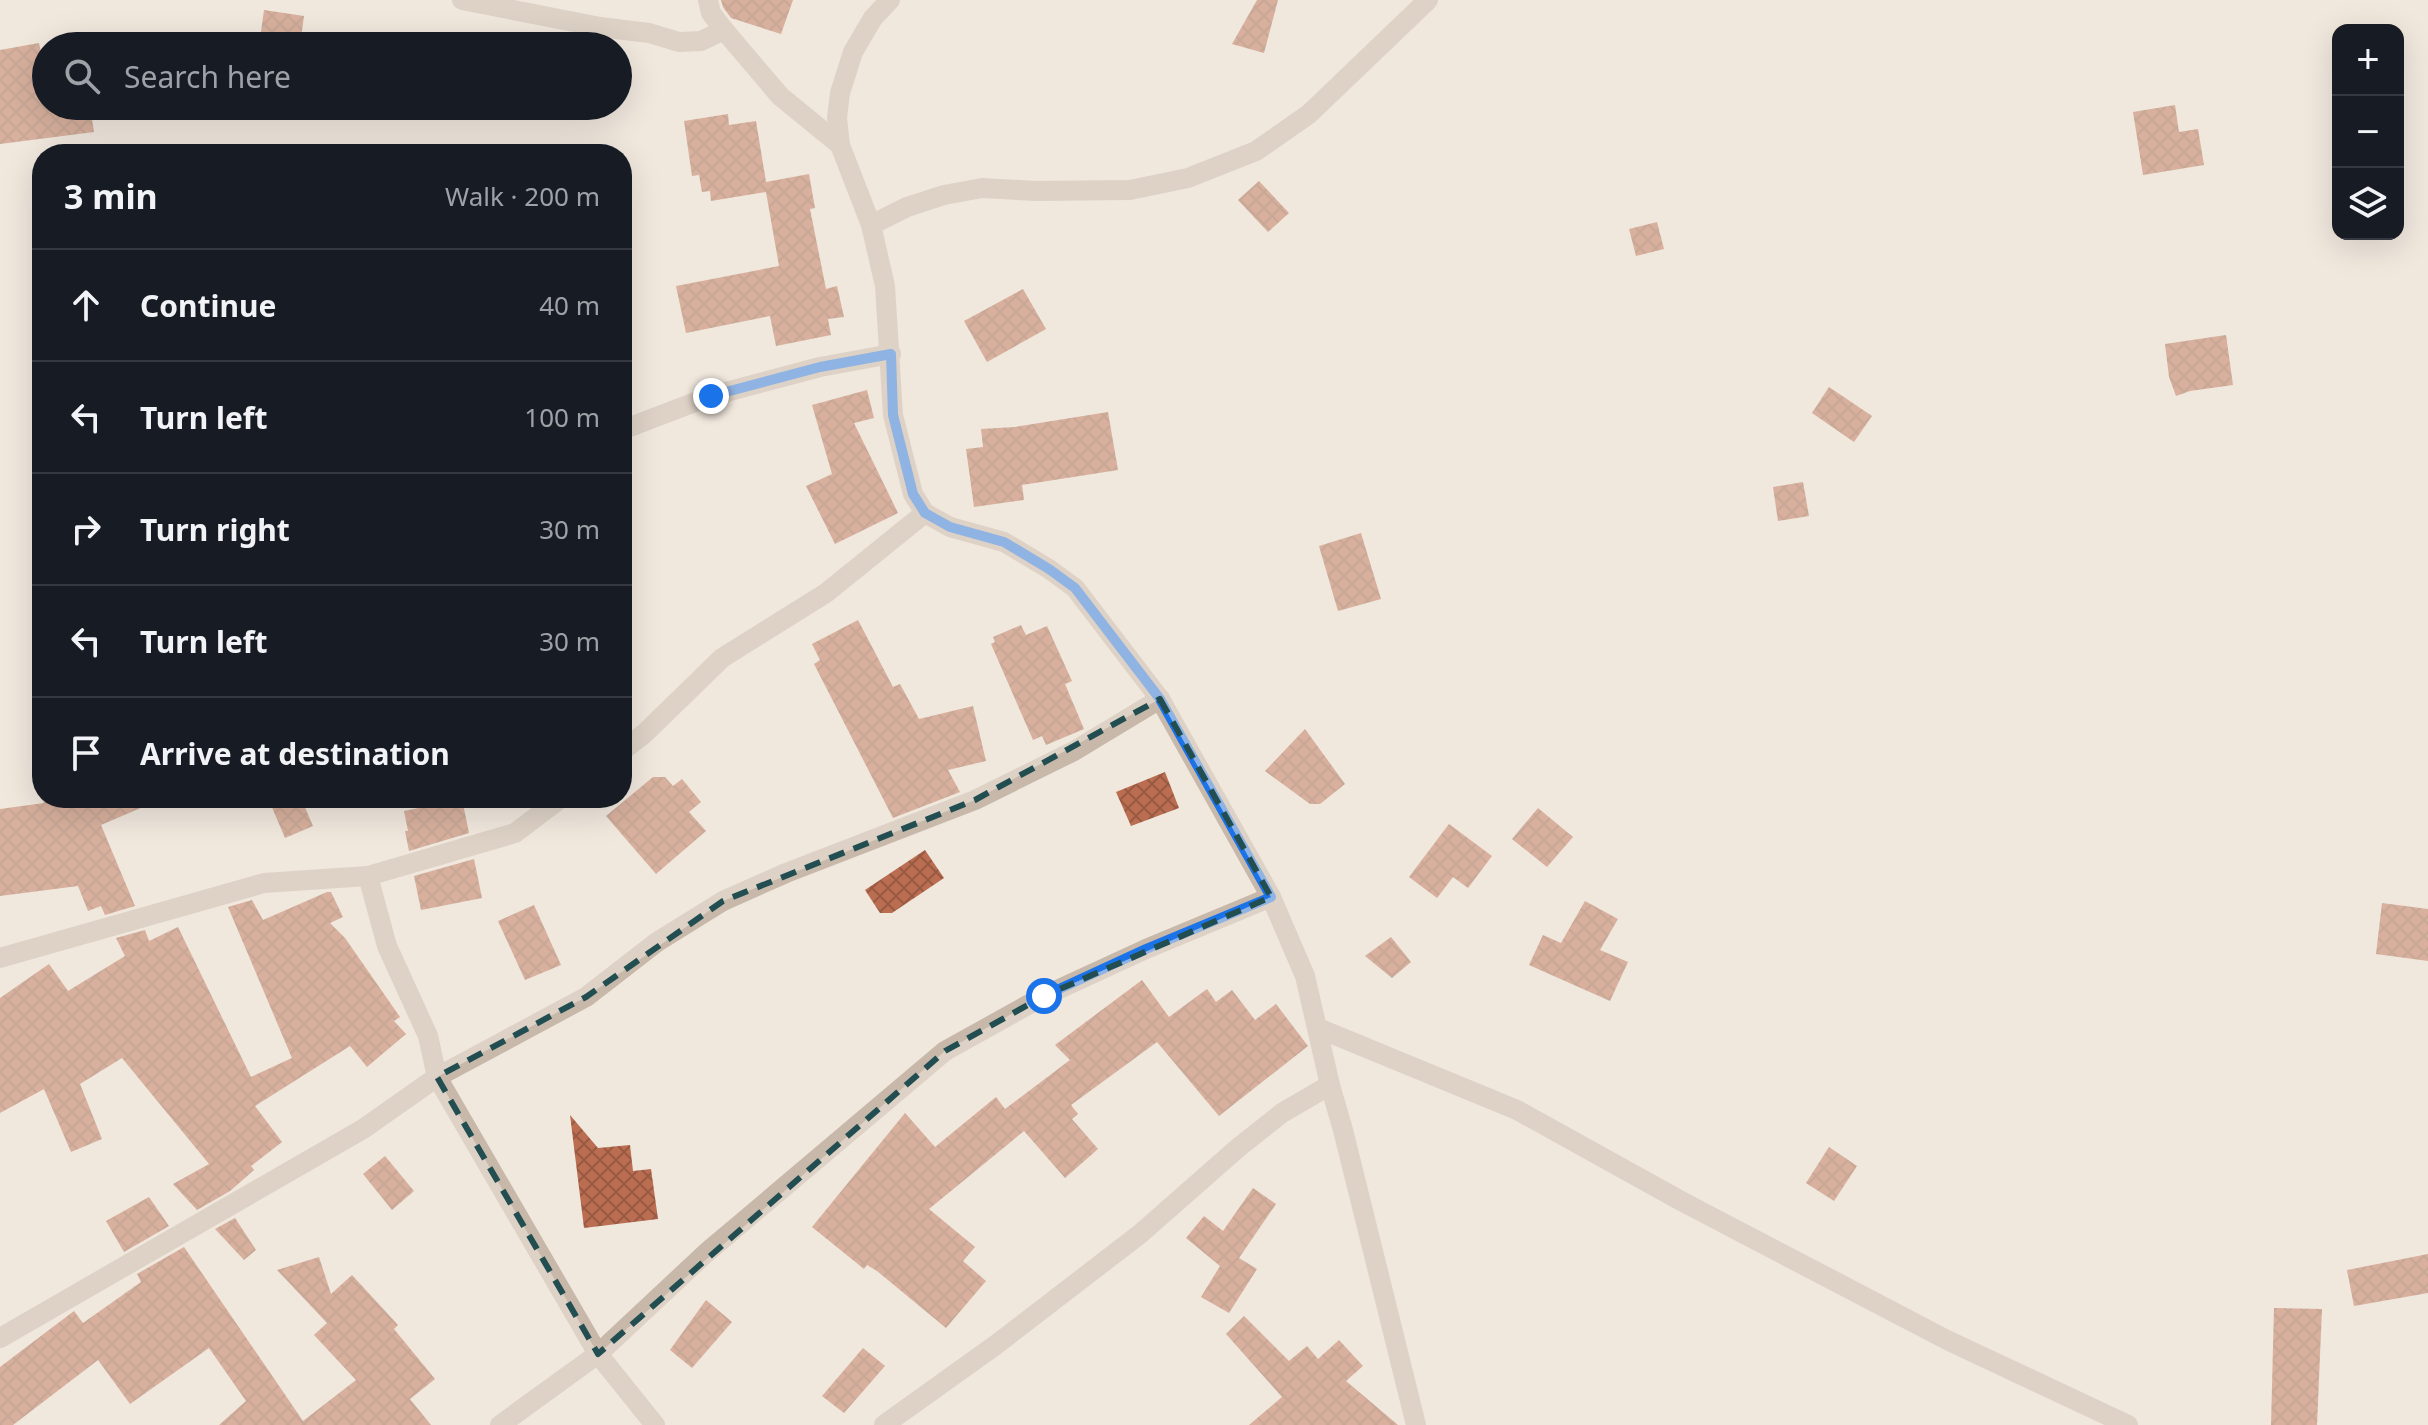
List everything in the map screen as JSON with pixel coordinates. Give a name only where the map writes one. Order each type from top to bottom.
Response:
[{"type":"street","points":[[462,0],[600,27],[649,33],[679,42],[701,41],[724,30]]},
{"type":"street","points":[[708,0],[711,13],[780,96],[840,145]]},
{"type":"street","points":[[890,0],[873,18],[853,52],[840,93],[837,118],[840,145],[871,225],[885,286],[893,415],[913,494],[925,513],[950,527],[1004,542],[1075,588],[1160,699],[1271,897],[1305,976],[1416,1425]]},
{"type":"street","points":[[871,225],[907,207],[944,195],[982,188],[1130,190],[1188,178],[1256,151],[1309,114],[1428,0]]},
{"type":"street","points":[[632,426],[711,396],[820,367],[891,354]]},
{"type":"street","points":[[632,743],[722,658],[826,593],[925,513]]},
{"type":"street","points":[[0,1338],[363,1129],[437,1077],[586,997],[657,942],[723,901],[786,873],[975,800],[1074,751],[1160,699]]},
{"type":"street","points":[[0,958],[264,883],[368,876],[515,833],[548,808]]},
{"type":"street","points":[[368,876],[387,946],[428,1036],[437,1077],[598,1354],[655,1425]]},
{"type":"street","points":[[500,1425],[598,1354],[706,1253],[945,1051],[1044,996],[1271,897]]},
{"type":"street","points":[[1318,1028],[1517,1110],[1683,1202],[1947,1340],[2128,1425]]},
{"type":"street","points":[[884,1425],[997,1344],[1140,1234],[1282,1113],[1330,1085]]},
{"type":"highlighted area","points":[[1160,699],[1271,897],[1044,996],[945,1051],[598,1354],[437,1077],[586,997],[723,901],[975,800]]},
{"type":"building","points":[[721,0],[793,0],[781,34],[731,18]]},
{"type":"building","points":[[1257,0],[1278,0],[1264,53],[1232,44]]},
{"type":"building","points":[[264,10],[304,16],[302,32],[261,32]]},
{"type":"building","points":[[32,44],[32,120],[92,120],[94,132],[0,144],[0,50]]},
{"type":"building","points":[[2175,105],[2179,132],[2198,129],[2204,165],[2143,175],[2133,112]]},
{"type":"building","points":[[728,114],[729,125],[756,121],[766,182],[809,174],[815,208],[810,209],[826,289],[837,286],[844,317],[828,319],[831,335],[776,346],[770,316],[686,333],[676,286],[779,266],[766,192],[711,201],[710,191],[702,192],[699,175],[692,176],[684,121]]},
{"type":"building","points":[[1259,181],[1289,213],[1268,232],[1238,200]]},
{"type":"building","points":[[1657,222],[1664,249],[1636,256],[1629,229]]},
{"type":"building","points":[[1023,289],[1046,329],[987,362],[964,321]]},
{"type":"building","points":[[2226,335],[2233,385],[2176,396],[2169,377],[2165,344]]},
{"type":"building","points":[[1829,387],[1872,416],[1854,442],[1812,413]]},
{"type":"building","points":[[867,390],[874,418],[854,423],[898,513],[835,544],[806,486],[832,474],[812,405]]},
{"type":"building","points":[[1108,412],[1118,470],[1022,485],[1024,500],[974,507],[966,449],[983,447],[981,429],[1015,427]]},
{"type":"building","points":[[1803,482],[1809,516],[1778,521],[1773,487]]},
{"type":"building","points":[[1361,533],[1381,599],[1338,611],[1319,546]]},
{"type":"building","points":[[858,620],[893,687],[900,684],[919,719],[973,706],[986,761],[948,770],[960,792],[893,818],[814,664],[820,660],[812,644]]},
{"type":"building","points":[[1021,625],[1026,635],[1047,626],[1072,681],[1065,684],[1084,729],[1046,745],[1042,736],[1033,740],[991,644],[995,642],[993,637]]},
{"type":"building","points":[[1305,729],[1345,784],[1320,804],[1310,804],[1265,771]]},
{"type":"building","points":[[1165,772],[1179,808],[1131,826],[1116,792]]},
{"type":"building","points":[[653,777],[665,777],[673,786],[682,779],[701,802],[689,812],[706,831],[656,874],[606,816],[616,808],[632,808],[632,794]]},
{"type":"building","points":[[32,805],[32,808],[141,808],[101,825],[135,906],[105,915],[101,906],[88,911],[78,886],[0,896],[0,809]]},
{"type":"building","points":[[272,808],[305,808],[313,826],[285,838]]},
{"type":"building","points":[[464,808],[469,833],[409,851],[404,811]]},
{"type":"building","points":[[1538,808],[1573,837],[1547,867],[1512,839]]},
{"type":"building","points":[[1449,824],[1492,856],[1468,888],[1453,877],[1437,898],[1409,877]]},
{"type":"building","points":[[925,850],[944,878],[892,913],[880,913],[865,890]]},
{"type":"building","points":[[474,859],[482,898],[421,910],[414,876]]},
{"type":"building","points":[[331,892],[343,917],[330,923],[345,938],[400,1017],[394,1021],[406,1034],[367,1067],[350,1046],[255,1106],[282,1142],[251,1166],[254,1170],[230,1191],[197,1210],[173,1184],[209,1164],[122,1058],[80,1084],[102,1139],[71,1152],[44,1089],[0,1113],[0,998],[49,964],[68,991],[125,956],[116,938],[145,930],[149,941],[178,927],[251,1077],[292,1058],[228,907],[252,900],[263,920]]},
{"type":"building","points":[[1585,901],[1618,919],[1600,950],[1628,962],[1610,1001],[1529,965],[1543,935],[1561,943]]},
{"type":"building","points":[[2382,903],[2428,909],[2428,961],[2376,954]]},
{"type":"building","points":[[534,905],[561,965],[525,980],[498,921]]},
{"type":"building","points":[[1391,937],[1411,962],[1392,978],[1365,956]]},
{"type":"building","points":[[1142,980],[1169,1017],[1207,989],[1216,1002],[1232,990],[1255,1020],[1276,1004],[1308,1046],[1219,1116],[1157,1042],[1071,1105],[1078,1114],[1072,1119],[1098,1149],[1065,1178],[1024,1131],[929,1209],[975,1247],[963,1261],[986,1281],[946,1328],[877,1271],[867,1265],[864,1269],[812,1227],[905,1113],[935,1147],[996,1097],[1005,1109],[1070,1060],[1055,1045]]},
{"type":"building","points":[[570,1115],[598,1148],[630,1145],[633,1171],[651,1169],[658,1219],[584,1228]]},
{"type":"building","points":[[1829,1147],[1857,1166],[1834,1201],[1806,1183]]},
{"type":"building","points":[[385,1156],[414,1191],[392,1210],[363,1174]]},
{"type":"building","points":[[1253,1188],[1276,1204],[1239,1258],[1257,1269],[1229,1313],[1201,1297],[1220,1266],[1186,1238],[1204,1216],[1223,1231]]},
{"type":"building","points":[[149,1197],[169,1226],[124,1252],[106,1221]]},
{"type":"building","points":[[235,1218],[256,1250],[244,1260],[215,1229]]},
{"type":"building","points":[[184,1247],[303,1421],[356,1380],[314,1335],[327,1323],[277,1270],[319,1257],[331,1294],[352,1275],[398,1325],[394,1329],[435,1379],[410,1399],[431,1425],[219,1425],[246,1401],[209,1348],[130,1404],[98,1360],[13,1425],[0,1425],[0,1367],[74,1311],[83,1323],[141,1282],[137,1274]]},
{"type":"building","points":[[2428,1254],[2428,1293],[2354,1306],[2347,1270]]},
{"type":"building","points":[[706,1300],[732,1322],[692,1368],[670,1350]]},
{"type":"building","points":[[2274,1308],[2322,1309],[2317,1425],[2271,1425]]},
{"type":"building","points":[[1244,1316],[1289,1361],[1307,1346],[1318,1359],[1339,1340],[1363,1366],[1346,1381],[1398,1425],[1249,1425],[1282,1397],[1226,1334]]},
{"type":"building","points":[[863,1348],[885,1366],[844,1413],[822,1396]]},
{"type":"route","points":[[711,396],[820,367],[891,354],[893,415],[913,494],[925,513],[950,527],[1004,542],[1075,588],[1160,699],[1271,897],[1044,996]]}]
